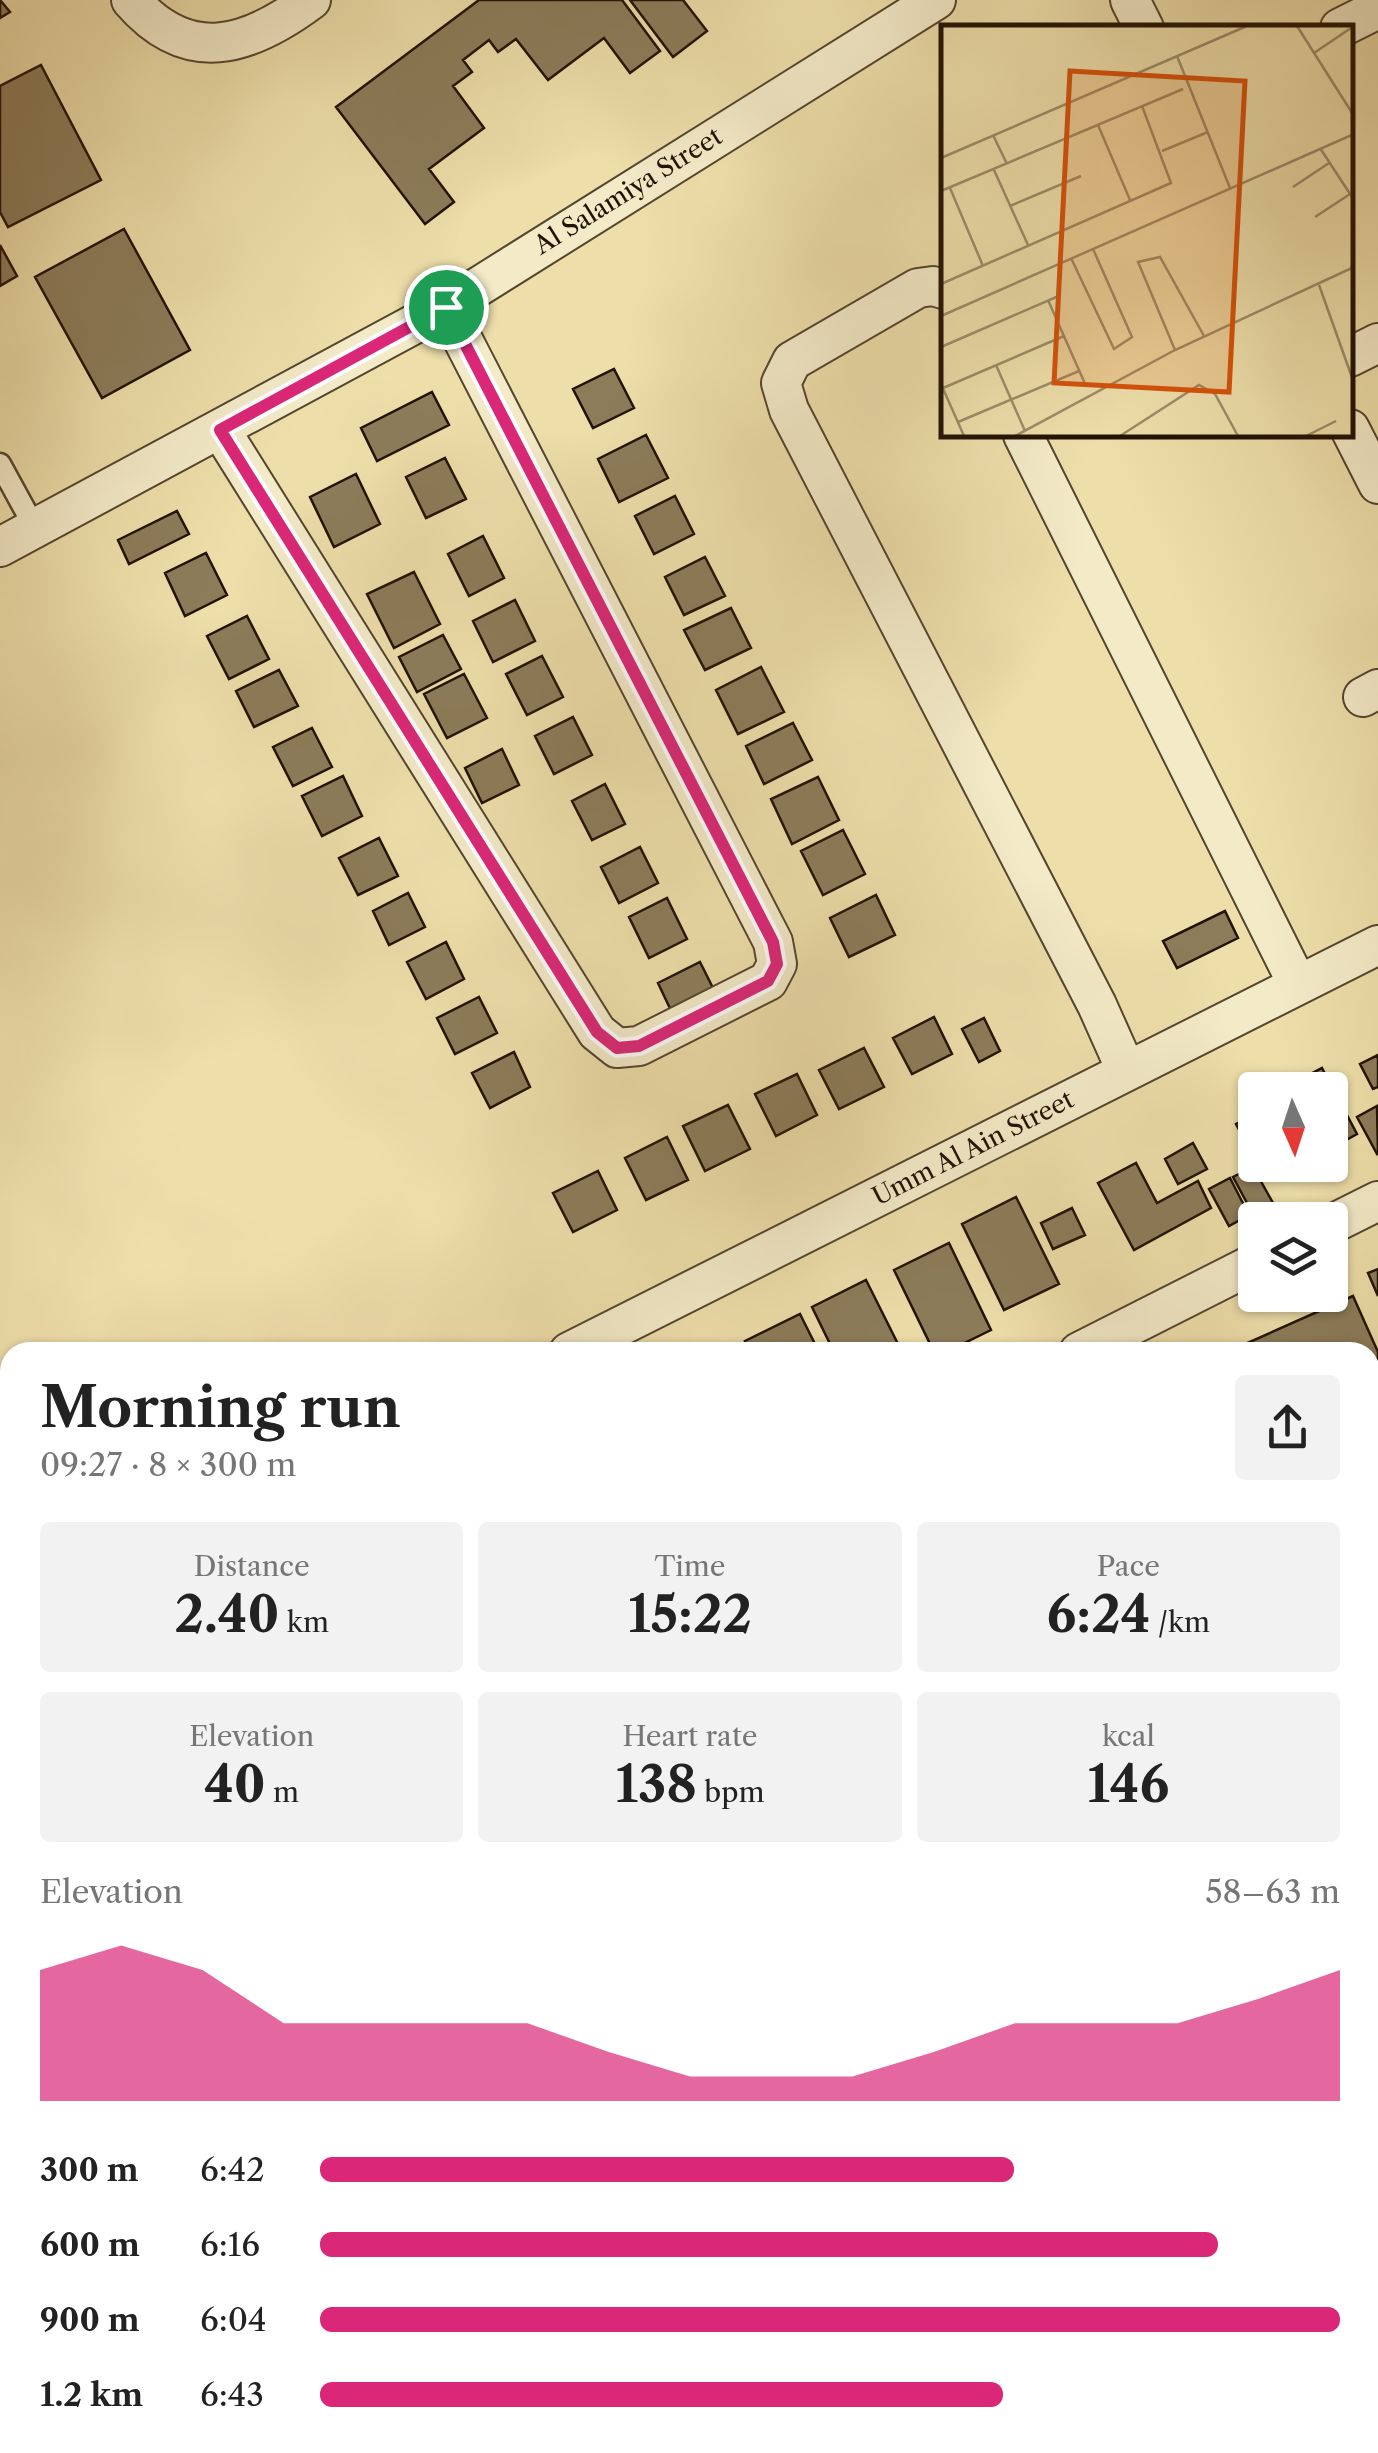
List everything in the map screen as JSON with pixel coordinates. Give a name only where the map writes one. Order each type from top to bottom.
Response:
[{"type":"street","points":[[131,0],[150,22],[190,42],[240,41],[311,0]]},
{"type":"street","name":"Al Salamiya Street","points":[[0,547],[446,307],[936,0]]},
{"type":"street","points":[[1130,0],[1142,25]]},
{"type":"street","points":[[1346,25],[1378,9]]},
{"type":"street","points":[[941,288],[918,288],[792,360],[782,383],[784,394],[1097,1005],[1126,1070]]},
{"type":"street","points":[[220,430],[597,1032],[617,1048],[639,1046],[768,981],[777,964],[773,942],[446,307]]},
{"type":"street","points":[[1353,356],[1378,344]]},
{"type":"street","points":[[1353,435],[1378,484]]},
{"type":"street","points":[[1024,438],[1298,986]]},
{"type":"street","name":"Umm Al Ain Street","points":[[589,1342],[1378,944]]},
{"type":"street","points":[[1348,1216],[1378,1201]]},
{"type":"street","points":[[1098,1342],[1238,1272]]},
{"type":"lane","points":[[0,464],[36,530]]},
{"type":"building","points":[[0,0],[10,12],[0,18]]},
{"type":"building","points":[[479,0],[622,0],[660,51],[630,73],[604,38],[548,80],[516,39],[498,52],[489,40],[463,60],[472,72],[453,86],[484,128],[429,169],[454,202],[425,224],[336,107]]},
{"type":"building","points":[[630,0],[683,0],[707,31],[673,57]]},
{"type":"building","points":[[41,65],[101,180],[8,227],[0,212],[0,86]]},
{"type":"building","points":[[124,229],[190,350],[102,398],[35,277]]},
{"type":"building","points":[[0,245],[17,276],[0,286]]},
{"type":"building","points":[[614,369],[634,408],[593,428],[573,389]]},
{"type":"building","points":[[432,392],[449,425],[377,461],[361,428]]},
{"type":"building","points":[[646,435],[668,478],[619,502],[598,459]]},
{"type":"building","points":[[445,458],[466,499],[426,518],[406,477]]},
{"type":"building","points":[[356,474],[380,524],[334,547],[310,497]]},
{"type":"building","points":[[675,496],[694,534],[654,554],[635,516]]},
{"type":"building","points":[[177,511],[189,534],[129,564],[118,540]]},
{"type":"building","points":[[483,536],[504,578],[469,596],[448,554]]},
{"type":"building","points":[[206,553],[227,595],[185,616],[165,573]]},
{"type":"building","points":[[705,557],[725,596],[684,615],[665,577]]},
{"type":"building","points":[[414,572],[440,624],[394,648],[367,594]]},
{"type":"building","points":[[515,600],[535,641],[493,662],[473,621]]},
{"type":"building","points":[[731,608],[751,648],[705,670],[684,630]]},
{"type":"building","points":[[247,616],[269,659],[229,679],[207,636]]},
{"type":"building","points":[[443,635],[461,669],[417,692],[399,657]]},
{"type":"building","points":[[542,656],[563,697],[527,715],[506,674]]},
{"type":"building","points":[[761,667],[784,712],[738,734],[716,690]]},
{"type":"building","points":[[279,670],[298,706],[254,727],[236,691]]},
{"type":"building","points":[[464,674],[487,718],[447,738],[424,694]]},
{"type":"building","points":[[573,717],[592,755],[554,774],[535,736]]},
{"type":"building","points":[[793,723],[812,760],[764,784],[746,746]]},
{"type":"building","points":[[312,728],[332,767],[293,786],[273,747]]},
{"type":"building","points":[[502,749],[519,785],[482,803],[465,768]]},
{"type":"building","points":[[343,776],[362,816],[322,836],[302,796]]},
{"type":"building","points":[[818,777],[839,820],[792,844],[771,799]]},
{"type":"building","points":[[605,784],[625,824],[592,840],[572,801]]},
{"type":"building","points":[[843,830],[865,874],[823,895],[801,851]]},
{"type":"building","points":[[379,838],[398,876],[358,895],[339,858]]},
{"type":"building","points":[[640,847],[658,883],[619,903],[601,867]]},
{"type":"building","points":[[408,893],[425,927],[389,945],[373,911]]},
{"type":"building","points":[[876,895],[895,935],[849,957],[830,918]]},
{"type":"building","points":[[667,898],[687,939],[649,958],[629,917]]},
{"type":"building","points":[[1225,911],[1238,938],[1177,968],[1163,941]]},
{"type":"building","points":[[446,942],[464,979],[426,999],[407,962]]},
{"type":"building","points":[[700,962],[718,998],[675,1019],[658,983]]},
{"type":"building","points":[[479,997],[497,1033],[455,1054],[437,1018]]},
{"type":"building","points":[[934,1017],[952,1054],[912,1074],[893,1038]]},
{"type":"building","points":[[984,1018],[1000,1051],[979,1062],[962,1029]]},
{"type":"building","points":[[864,1048],[884,1087],[839,1109],[819,1070]]},
{"type":"building","points":[[514,1052],[530,1087],[490,1108],[472,1073]]},
{"type":"building","points":[[1378,1055],[1378,1087],[1373,1089],[1360,1064]]},
{"type":"building","points":[[797,1074],[817,1115],[776,1136],[755,1094]]},
{"type":"building","points":[[728,1105],[750,1149],[705,1171],[683,1126]]},
{"type":"building","points":[[1377,1106],[1378,1153],[1377,1154],[1357,1117]]},
{"type":"building","points":[[1348,1117],[1357,1134],[1348,1139]]},
{"type":"building","points":[[667,1137],[688,1180],[646,1200],[625,1158]]},
{"type":"building","points":[[1193,1143],[1207,1169],[1178,1184],[1165,1159]]},
{"type":"building","points":[[1136,1163],[1157,1203],[1198,1181],[1211,1208],[1134,1250],[1098,1183]]},
{"type":"building","points":[[598,1171],[617,1210],[573,1232],[553,1193]]},
{"type":"building","points":[[1238,1174],[1238,1182],[1261,1182],[1272,1202],[1247,1202],[1233,1177]]},
{"type":"building","points":[[1230,1178],[1242,1202],[1238,1202],[1238,1221],[1229,1226],[1209,1189]]},
{"type":"building","points":[[1016,1197],[1059,1284],[1004,1310],[962,1224]]},
{"type":"building","points":[[1072,1208],[1085,1235],[1053,1249],[1041,1223]]},
{"type":"building","points":[[949,1243],[991,1330],[966,1342],[929,1342],[894,1270]]},
{"type":"building","points":[[1378,1269],[1378,1296],[1368,1273]]},
{"type":"building","points":[[866,1280],[897,1342],[829,1342],[812,1307]]},
{"type":"building","points":[[1353,1296],[1374,1342],[1250,1342],[1317,1312],[1348,1312],[1348,1298]]},
{"type":"building","points":[[800,1314],[814,1342],[746,1342]]},
{"type":"route","points":[[446,307],[773,942],[777,964],[768,981],[639,1046],[617,1048],[597,1032],[220,430],[446,307]]}]
